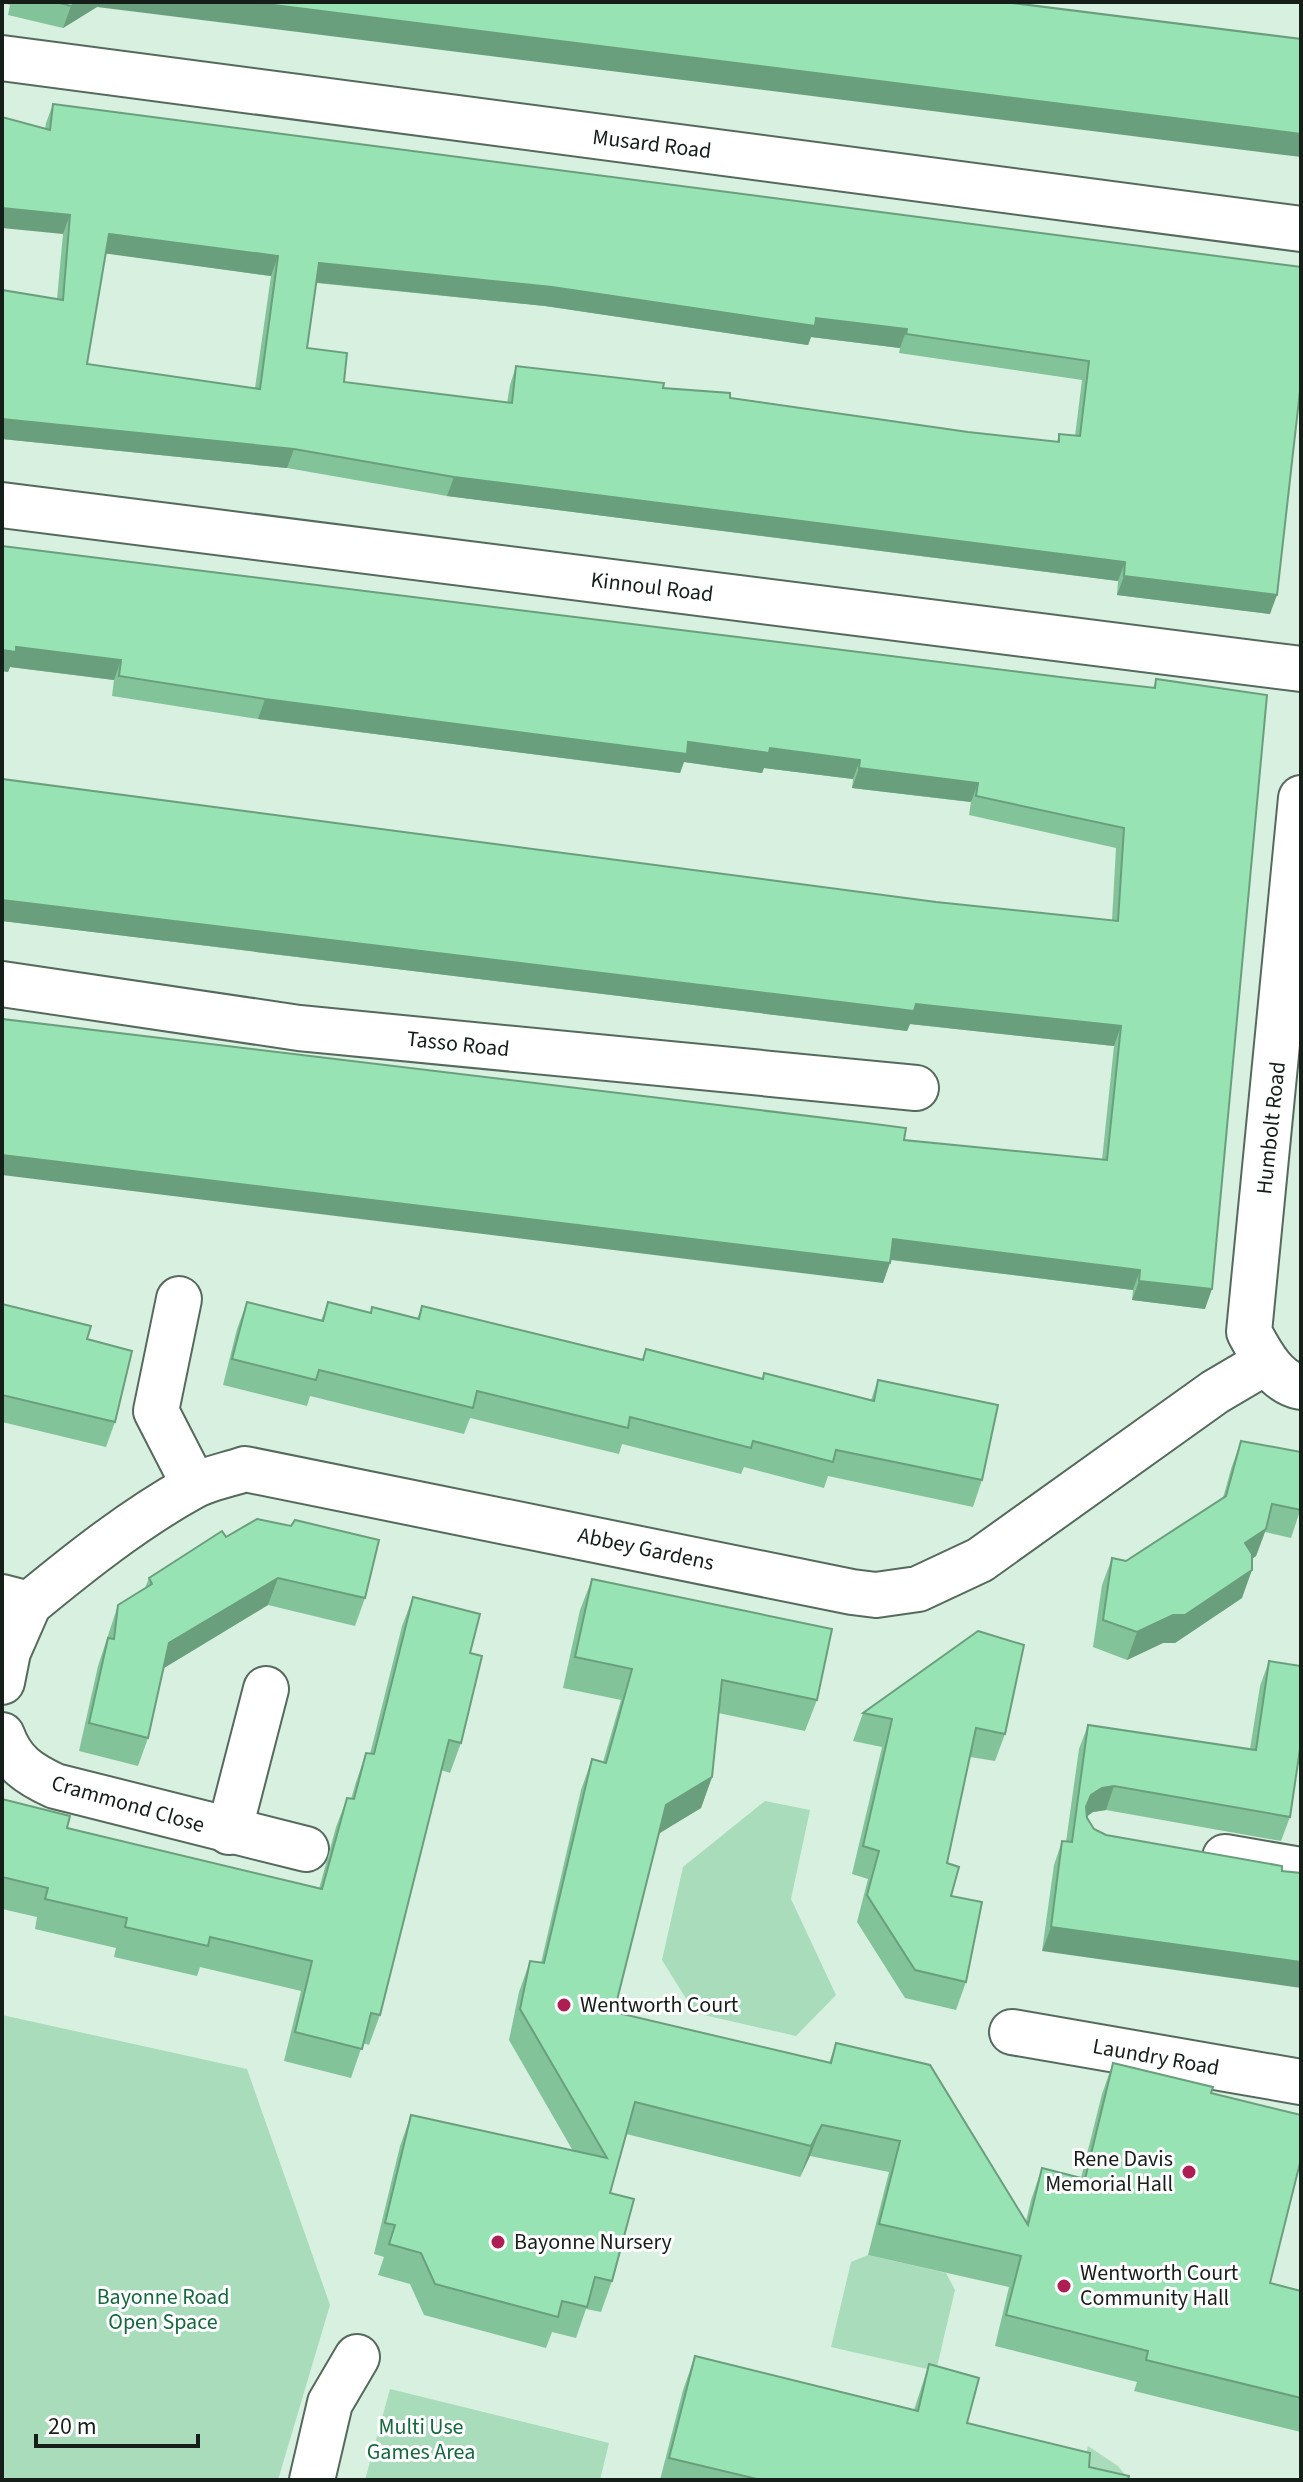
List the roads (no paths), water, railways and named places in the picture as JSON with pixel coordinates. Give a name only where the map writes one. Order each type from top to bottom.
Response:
[{"type":"street","name":"Musard Road","points":[[2,58],[1301,229]]},
{"type":"street","name":"Kinnoul Road","points":[[2,505],[1301,669]]},
{"type":"street","name":"Humbolt Road","points":[[1301,798],[1249,1332],[1266,1362],[1290,1385],[1301,1387]]},
{"type":"street","name":"Tasso Road","points":[[2,984],[299,1028],[916,1088]]},
{"type":"street","points":[[179,1299],[156,1411],[194,1485]]},
{"type":"street","name":"Abbey Gardens","points":[[16,1601],[80,1563],[194,1485],[245,1469],[876,1595],[918,1589],[980,1560],[1215,1392],[1266,1362]]},
{"type":"street","points":[[2,1682],[16,1601]]},
{"type":"street","name":"Crammond Close","points":[[229,1832],[266,1689]]},
{"type":"street","name":"Crammond Close","points":[[2,1735],[8,1753],[29,1774],[55,1786],[306,1849]]},
{"type":"street","points":[[1179,1849],[1301,1870]]},
{"type":"street","name":"Laundry Road","points":[[1012,2032],[1301,2082]]},
{"type":"street","points":[[312,2480],[330,2403],[357,2357]]},
{"type":"place","name":"Wentworth Court","points":[[564,2005]]},
{"type":"place","name":"Rene Davis Memorial Hall","points":[[1189,2172]]},
{"type":"place","name":"Bayonne Nursery","points":[[498,2242]]},
{"type":"place","name":"Wentworth Court Community Hall","points":[[1064,2286]]},
{"type":"park label","name":"Bayonne Road Open Space","points":[[163,2310]]},
{"type":"park label","name":"Multi Use Games Area","points":[[421,2440]]}]
